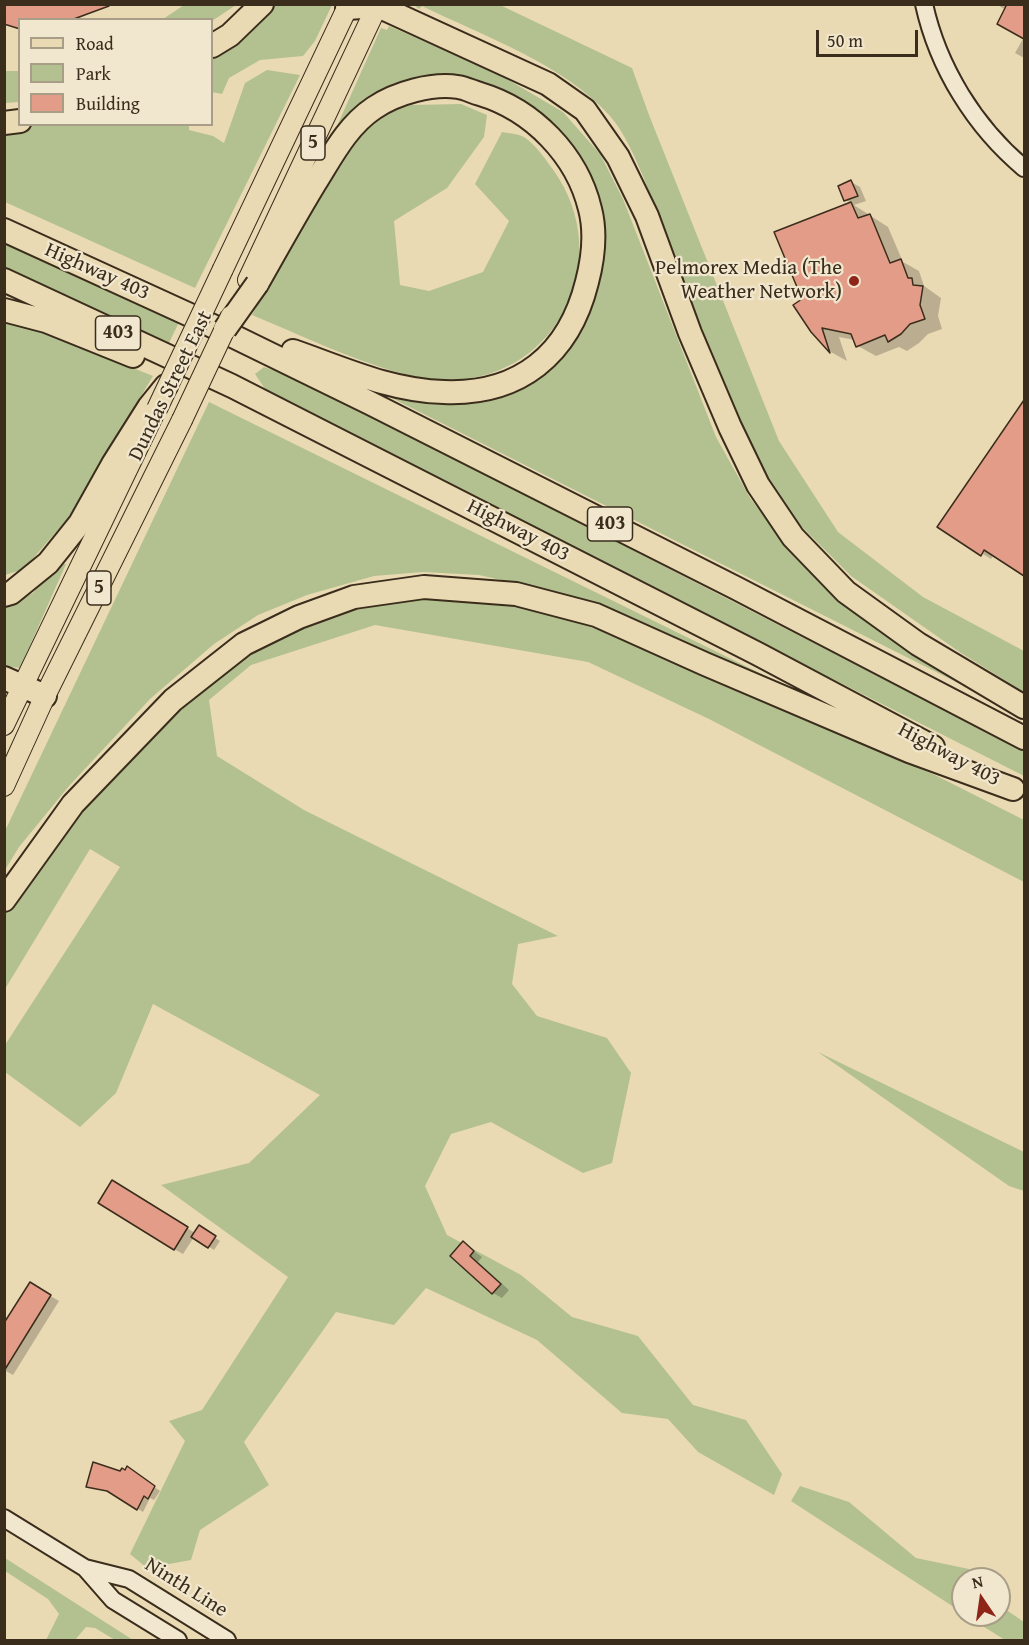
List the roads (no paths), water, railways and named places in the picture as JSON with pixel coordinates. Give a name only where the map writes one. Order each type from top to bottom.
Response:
[{"type":"highway","points":[[213,45],[230,35],[262,4]]},
{"type":"highway","points":[[348,6],[378,5],[548,84],[585,110],[618,157],[646,216],[690,333],[730,427],[758,485],[793,537],[846,592],[918,644],[1024,707]]},
{"type":"highway","points":[[192,316],[405,389],[446,393],[483,389],[509,383],[543,362],[559,345],[583,300],[591,268],[593,238],[591,210],[581,180],[563,152],[535,122],[491,97],[457,87],[418,88],[376,106],[355,123],[253,282],[225,329]]},
{"type":"highway","name":"Highway 403","points":[[4,230],[192,316],[370,403],[725,582],[1024,738]]},
{"type":"highway","name":"Highway 403","points":[[4,280],[232,386],[758,654],[1019,792]]},
{"type":"highway","points":[[4,310],[46,321],[167,370],[232,386]]},
{"type":"highway","points":[[4,595],[10,593],[48,563],[80,523],[113,464],[169,383]]},
{"type":"highway","points":[[4,900],[74,804],[173,700],[244,644],[299,617],[354,597],[424,587],[516,594],[596,615],[909,751],[1019,792]]},
{"type":"highway","points":[[14,682],[45,696]]},
{"type":"main road","points":[[924,4],[942,59],[963,99],[987,132],[1024,168]]},
{"type":"main road","name":"5","points":[[253,282],[378,5]]},
{"type":"main road","name":"Dundas Street East","points":[[169,383],[348,6]]},
{"type":"main road","name":"Dundas Street East","points":[[4,786],[45,696],[225,329]]},
{"type":"main road","name":"Dundas Street East","points":[[4,725],[14,682],[153,408]]},
{"type":"main road","name":"Ninth Line","points":[[4,1518],[85,1568],[113,1600],[178,1641]]},
{"type":"main road","name":"Ninth Line","points":[[85,1568],[129,1578],[227,1641]]},
{"type":"place","name":"Pelmorex Media (The Weather Network)","points":[[854,281]]}]
